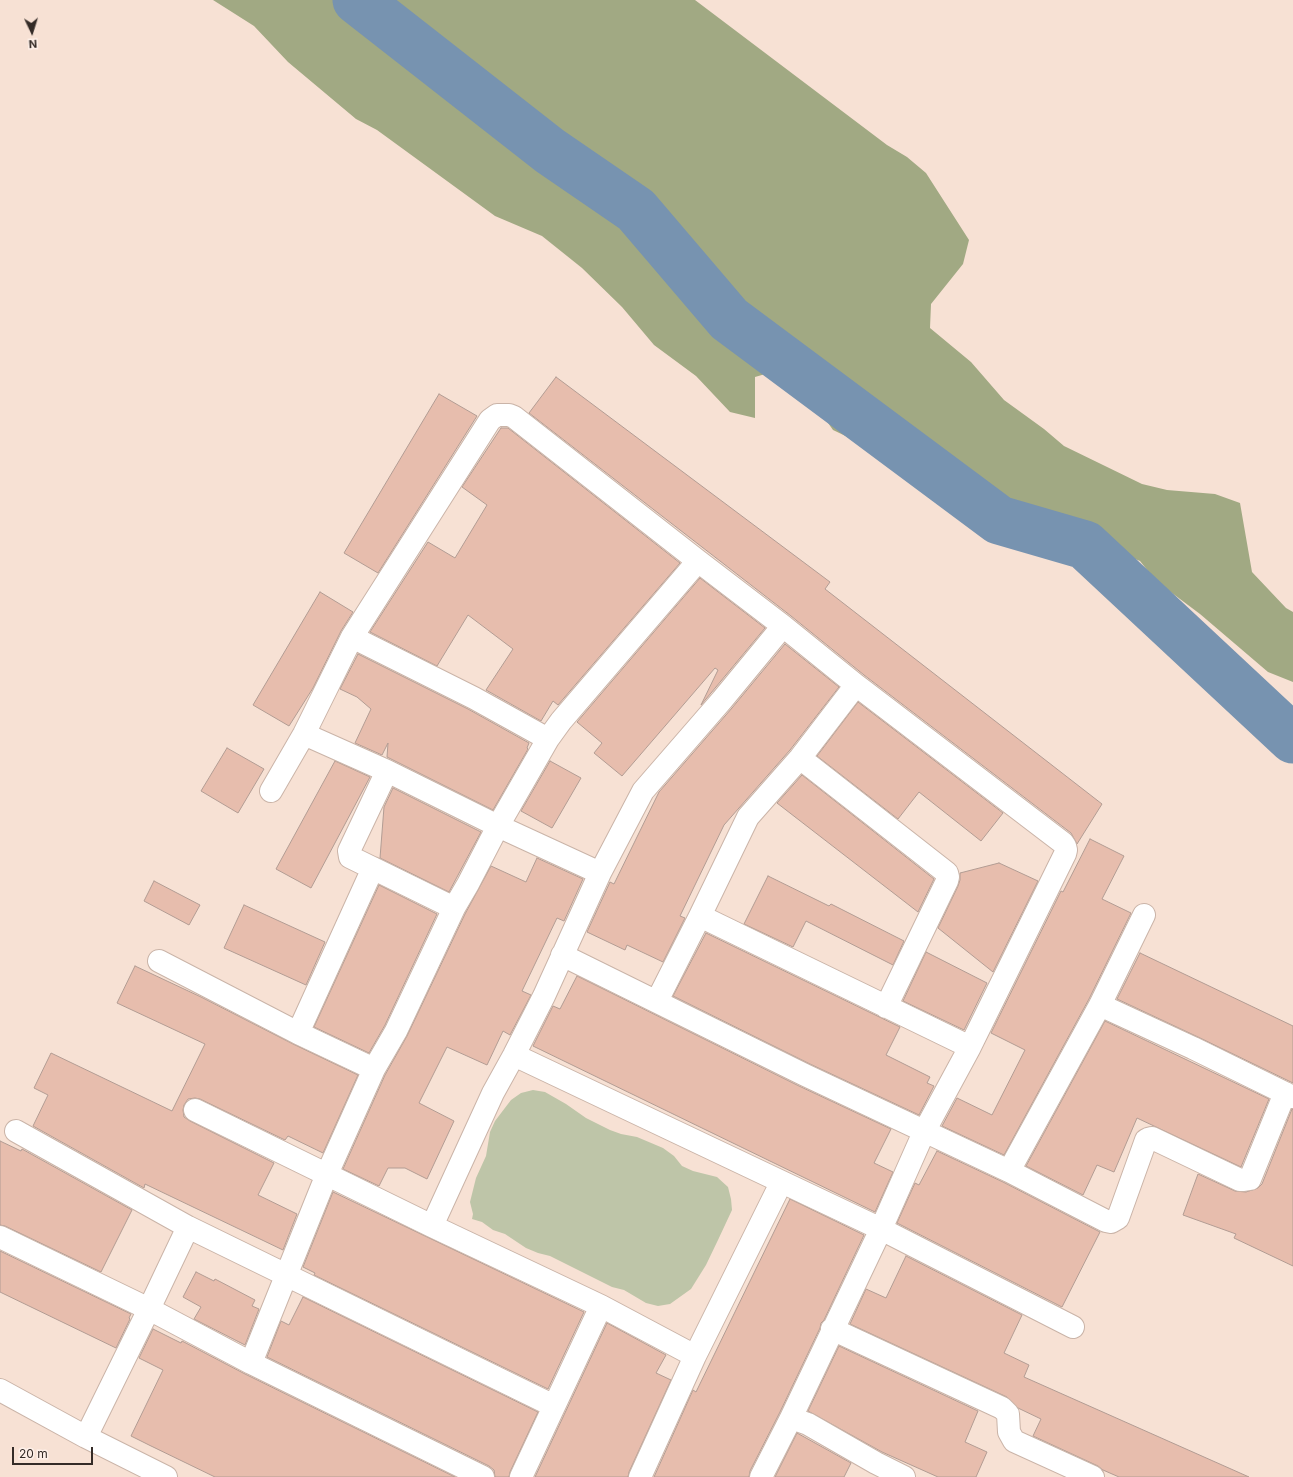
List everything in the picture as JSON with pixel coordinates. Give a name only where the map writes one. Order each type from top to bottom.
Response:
[{"type":"street","points":[[271,791],[304,734],[352,637],[490,420],[497,415],[509,415],[514,417],[783,626],[856,685],[1065,846],[1065,854],[970,1047],[924,1132],[881,1229],[761,1477]]},
{"type":"street","points":[[251,1363],[327,1174],[374,1069],[396,1031],[454,908],[498,826],[548,739],[566,715],[698,561]]},
{"type":"street","points":[[432,1226],[493,1093],[544,996],[600,873],[643,791],[722,700],[783,626]]},
{"type":"street","points":[[352,637],[474,698],[548,739]]},
{"type":"street","points":[[657,1001],[748,817],[800,758],[856,685]]},
{"type":"street","points":[[304,734],[387,771],[498,826],[600,873]]},
{"type":"street","points":[[800,758],[947,872],[947,881],[886,1007]]},
{"type":"street","points":[[387,771],[349,851],[350,857],[454,908]]},
{"type":"street","points":[[298,1033],[373,868]]},
{"type":"street","points":[[1008,1171],[1100,1005],[1144,915]]},
{"type":"street","points":[[700,916],[970,1047]]},
{"type":"street","points":[[562,955],[805,1075],[1008,1171],[1106,1221],[1111,1222],[1118,1218],[1148,1138],[1152,1138],[1240,1180],[1250,1179],[1289,1095],[1200,1051],[1100,1005]]},
{"type":"street","points":[[160,961],[298,1033],[374,1069]]},
{"type":"street","points":[[514,1055],[781,1183],[881,1229],[1073,1327]]},
{"type":"street","points":[[195,1110],[432,1226],[601,1306],[695,1356]]},
{"type":"street","points":[[16,1131],[188,1227],[554,1406]]},
{"type":"street","points":[[640,1477],[695,1356],[781,1183]]},
{"type":"street","points":[[86,1437],[188,1227]]},
{"type":"street","points":[[0,1237],[149,1309],[251,1363],[483,1477]]},
{"type":"street","points":[[521,1477],[601,1306]]},
{"type":"street","points":[[832,1329],[1002,1408],[1008,1414],[1009,1432],[1014,1440],[1093,1477]]},
{"type":"street","points":[[0,1390],[86,1437],[166,1477]]},
{"type":"street","points":[[790,1418],[808,1424],[873,1470],[904,1477]]},
{"type":"green space","points":[[213,0],[695,0],[887,145],[907,157],[926,173],[969,240],[963,264],[931,304],[930,328],[971,362],[1004,400],[1044,429],[1064,446],[1142,484],[1167,490],[1215,494],[1240,503],[1252,572],[1286,608],[1293,612],[1293,682],[1268,672],[1200,614],[1156,581],[1140,561],[1039,520],[995,495],[977,478],[908,443],[856,441],[833,430],[819,410],[779,370],[755,377],[755,418],[730,412],[696,376],[654,345],[622,307],[582,268],[542,236],[495,216],[377,130],[356,119],[288,62],[254,26]]},
{"type":"green space","points":[[533,1090],[545,1092],[586,1118],[610,1130],[637,1137],[663,1148],[674,1156],[682,1166],[693,1171],[717,1177],[728,1187],[732,1210],[706,1265],[691,1289],[670,1304],[658,1306],[646,1303],[624,1290],[612,1287],[550,1256],[526,1248],[505,1234],[493,1230],[482,1222],[472,1219],[473,1214],[470,1202],[476,1178],[486,1156],[490,1132],[495,1121],[511,1100],[521,1093]]},
{"type":"building","points":[[556,377],[830,582],[825,589],[1102,804],[1077,844],[1071,833],[864,675],[791,616],[529,413]]},
{"type":"building","points":[[439,394],[477,416],[378,573],[344,553]]},
{"type":"building","points":[[501,428],[508,428],[680,563],[558,705],[553,701],[541,721],[486,690],[513,649],[468,615],[437,666],[370,632],[428,542],[455,558],[487,505],[462,487]]},
{"type":"building","points":[[700,578],[765,628],[701,705],[718,670],[715,668],[622,776],[594,753],[602,743],[577,722]]},
{"type":"building","points":[[320,592],[353,612],[341,631],[313,688],[289,726],[253,705]]},
{"type":"building","points":[[785,644],[839,687],[790,750],[724,825],[680,916],[685,918],[663,962],[627,945],[625,950],[587,932],[610,882],[614,884],[659,792]]},
{"type":"building","points":[[358,654],[468,709],[529,743],[528,749],[493,810],[387,757],[388,743],[382,755],[355,743],[371,709],[357,697],[340,689]]},
{"type":"building","points":[[858,702],[1003,813],[981,841],[919,792],[898,819],[817,756]]},
{"type":"building","points":[[227,748],[264,769],[238,813],[201,791]]},
{"type":"building","points":[[335,761],[370,777],[311,888],[276,869]]},
{"type":"building","points":[[550,761],[581,778],[552,828],[521,811]]},
{"type":"building","points":[[802,775],[934,879],[918,912],[777,803]]},
{"type":"building","points":[[393,788],[481,832],[449,892],[380,858],[384,807]]},
{"type":"building","points":[[1090,839],[1124,856],[1102,899],[1131,913],[1089,999],[1004,1155],[942,1126],[957,1098],[992,1115],[1025,1050],[991,1033],[1061,891],[1063,892]]},
{"type":"building","points":[[537,858],[583,879],[564,921],[557,918],[522,991],[531,995],[510,1035],[503,1031],[487,1065],[447,1047],[419,1103],[454,1121],[427,1179],[405,1168],[388,1168],[379,1186],[343,1169],[385,1075],[407,1036],[465,914],[491,866],[526,882]]},
{"type":"building","points":[[999,863],[1038,881],[993,972],[938,928],[958,886],[960,873]]},
{"type":"building","points":[[768,876],[829,906],[831,904],[904,941],[893,965],[806,921],[793,947],[744,924]]},
{"type":"building","points":[[154,881],[200,905],[189,925],[144,901]]},
{"type":"building","points":[[379,885],[437,914],[385,1025],[369,1053],[314,1027]]},
{"type":"building","points":[[244,905],[325,942],[306,985],[224,948]]},
{"type":"building","points":[[706,933],[900,1027],[886,1055],[930,1077],[927,1083],[934,1086],[919,1115],[810,1064],[673,996]]},
{"type":"building","points":[[926,952],[987,983],[964,1030],[903,1001]]},
{"type":"building","points":[[1140,953],[1293,1026],[1293,1083],[1117,999]]},
{"type":"building","points":[[135,966],[358,1075],[323,1153],[288,1136],[285,1140],[200,1099],[188,1099],[184,1105],[184,1117],[190,1121],[274,1163],[258,1195],[297,1214],[283,1250],[145,1184],[144,1188],[33,1126],[48,1095],[34,1088],[51,1053],[172,1111],[205,1044],[117,1003]]},
{"type":"building","points":[[577,976],[799,1086],[891,1129],[874,1163],[893,1172],[875,1212],[533,1046],[553,1006],[560,1009]]},
{"type":"building","points":[[1105,1021],[1269,1099],[1241,1167],[1137,1118],[1114,1172],[1097,1165],[1083,1195],[1026,1166]]},
{"type":"building","points":[[1292,1109],[1293,1266],[1234,1238],[1236,1234],[1183,1215],[1198,1174],[1235,1191],[1246,1192],[1258,1188],[1262,1184]]},
{"type":"building","points":[[0,1141],[21,1151],[22,1149],[132,1210],[101,1272],[5,1226],[0,1225]]},
{"type":"building","points":[[937,1151],[1003,1182],[1100,1232],[1062,1307],[897,1223],[915,1183],[919,1185]]},
{"type":"building","points":[[333,1192],[584,1312],[548,1389],[314,1275],[315,1273],[303,1267]]},
{"type":"building","points":[[790,1199],[864,1235],[780,1412],[750,1471],[749,1477],[654,1477],[693,1390],[696,1392]]},
{"type":"building","points":[[0,1251],[131,1314],[116,1348],[0,1292]]},
{"type":"building","points":[[906,1256],[1022,1315],[1004,1353],[1029,1365],[1024,1377],[1249,1477],[1119,1477],[1033,1436],[1041,1419],[1018,1408],[1007,1397],[850,1324],[866,1289],[886,1298]]},
{"type":"building","points":[[196,1272],[214,1281],[215,1279],[255,1300],[252,1306],[259,1309],[245,1345],[194,1319],[201,1307],[183,1297]]},
{"type":"building","points":[[303,1297],[538,1412],[509,1477],[495,1477],[494,1470],[489,1466],[267,1357],[281,1321],[289,1325]]},
{"type":"building","points":[[607,1323],[666,1355],[656,1373],[671,1380],[628,1477],[535,1477]]},
{"type":"building","points":[[153,1329],[181,1343],[182,1341],[245,1374],[455,1477],[215,1477],[149,1445],[131,1436],[163,1370],[139,1358]]},
{"type":"building","points":[[839,1346],[978,1411],[965,1442],[987,1452],[976,1477],[938,1477],[882,1452],[808,1411]]},
{"type":"building","points":[[797,1433],[851,1463],[844,1477],[775,1477]]},
{"type":"waterway","points":[[357,0],[550,151],[636,210],[729,319],[999,520],[1085,545],[1293,739]]}]
